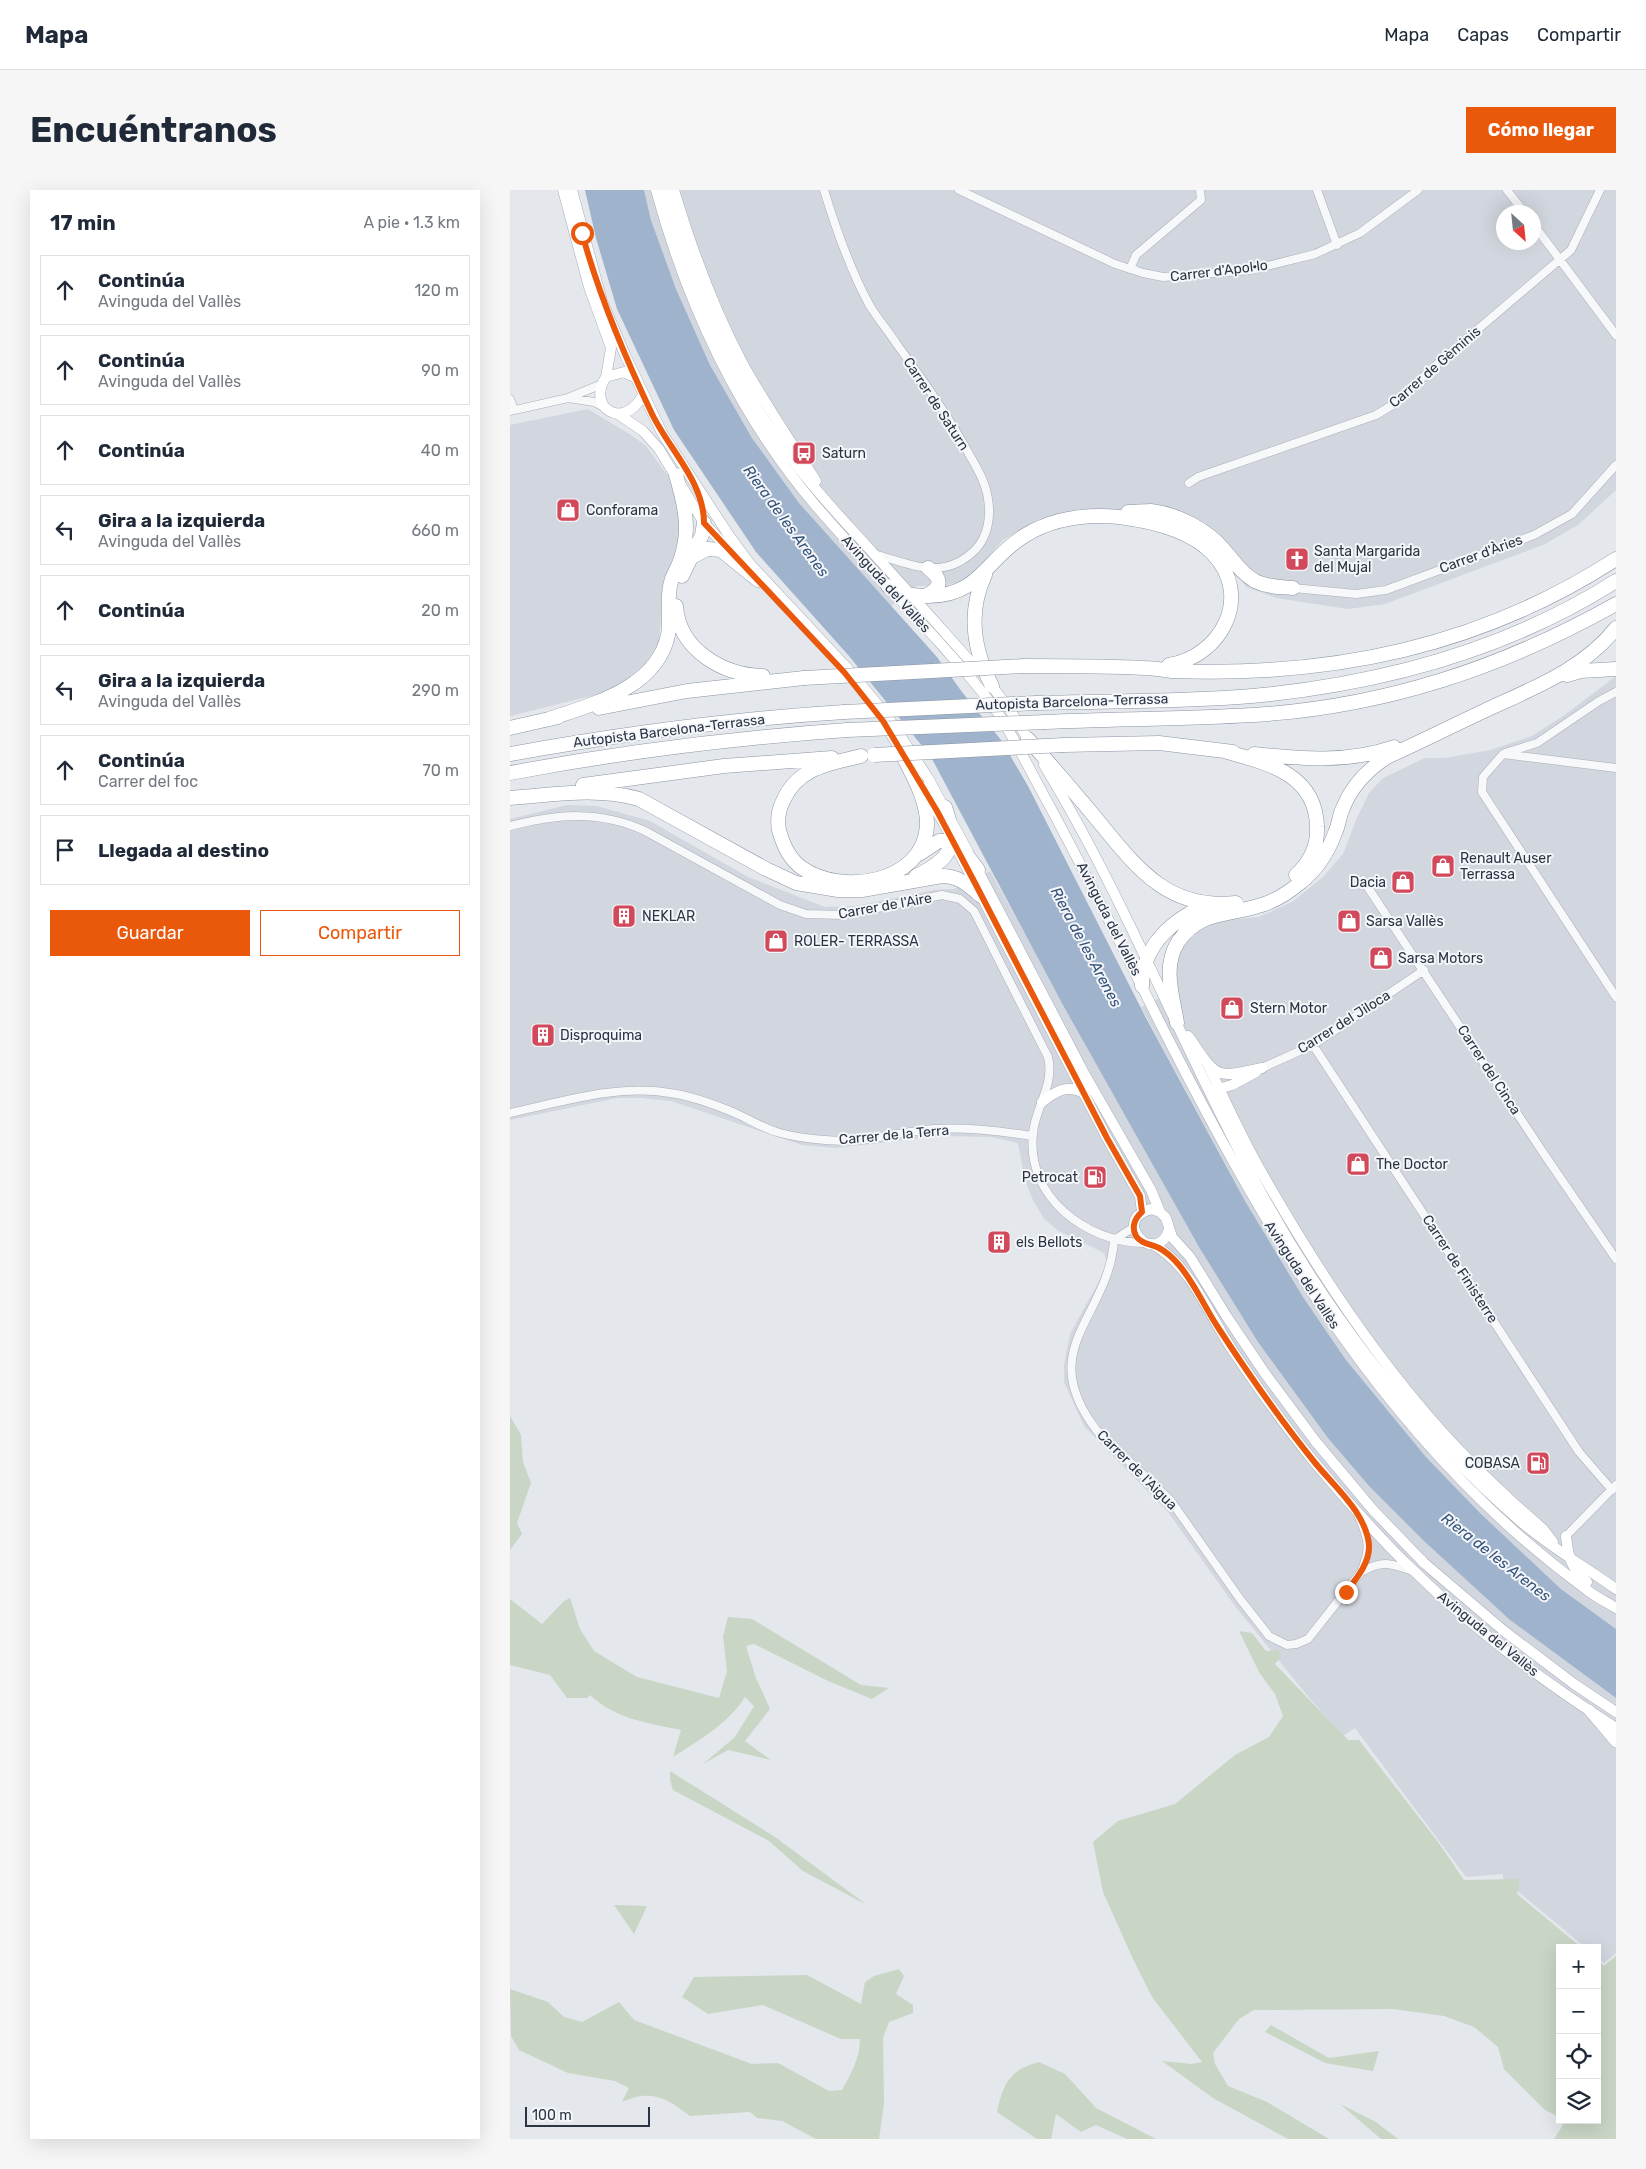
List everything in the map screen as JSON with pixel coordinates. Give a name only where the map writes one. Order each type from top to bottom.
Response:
[{"type":"highway","points":[[682,475],[687,528],[684,548],[669,592],[673,618],[696,648],[721,668],[750,676],[804,678]]},
{"type":"highway","points":[[888,586],[918,596],[944,595],[965,588],[987,570],[1011,545],[1044,526],[1069,519],[1151,511],[1169,515],[1195,527],[1214,539],[1244,572],[1255,581],[1269,586],[1293,588]]},
{"type":"highway","points":[[1100,515],[1153,523],[1188,536],[1212,553],[1222,564],[1230,580],[1232,595],[1228,618],[1217,637],[1208,647],[1185,662],[1146,668]]},
{"type":"highway","points":[[549,719],[602,701],[642,677],[655,662],[662,652],[668,636],[680,580],[702,535],[704,523]]},
{"type":"highway","points":[[692,557],[708,549],[721,550],[758,580]]},
{"type":"highway","points":[[1552,596],[1616,552]]},
{"type":"highway","points":[[510,728],[687,691],[804,678],[1024,666],[1146,668],[1171,671],[1267,669],[1362,660],[1404,651],[1463,634],[1507,617],[1552,596],[1616,559]]},
{"type":"highway","points":[[918,596],[933,592],[939,582],[935,573],[928,568]]},
{"type":"highway","points":[[987,570],[975,602],[974,632],[980,659],[992,686]]},
{"type":"highway","name":"Autopista Barcelona-Terrassa","points":[[510,754],[690,726],[844,712],[1036,702],[1251,696],[1329,686],[1428,665],[1482,648],[1570,608],[1616,581]]},
{"type":"highway","name":"Autopista Barcelona-Terrassa","points":[[510,773],[547,766],[720,742],[847,730],[1255,715],[1334,705],[1387,695],[1437,682],[1515,655],[1541,644],[1616,604]]},
{"type":"highway","points":[[1178,1024],[1169,968],[1173,952],[1184,935],[1202,920],[1217,914],[1251,908],[1272,901],[1287,893],[1302,881],[1328,850],[1336,832],[1342,808],[1361,778],[1370,768],[1387,757],[1538,686],[1592,654],[1616,628]]},
{"type":"highway","points":[[1538,686],[1581,671],[1616,669]]},
{"type":"highway","points":[[510,796],[724,766],[868,755],[1064,745],[1136,743],[1181,745],[1294,758],[1338,759],[1386,750],[1444,730]]},
{"type":"highway","points":[[1028,739],[1124,852],[1146,874],[1177,895],[1209,904],[1250,900],[1284,884],[1308,862],[1315,848],[1317,835],[1314,806],[1308,794],[1294,779],[1284,771],[1224,751]]},
{"type":"highway","points":[[899,748],[924,806],[927,826],[924,840],[916,857]]},
{"type":"highway","points":[[868,755],[824,766],[804,774],[792,783],[778,814],[778,826],[784,848],[802,868],[837,882],[862,881],[894,874],[939,841],[952,841],[963,850],[978,870]]},
{"type":"highway","points":[[510,796],[576,792],[618,793],[639,799],[766,869],[796,883],[838,890],[862,890],[936,876],[951,876],[966,883],[981,896]]},
{"type":"highway","points":[[902,883],[935,866],[946,854],[952,841],[952,828],[945,807]]},
{"type":"highway","points":[[1142,986],[1142,973],[1146,958],[1159,940],[1179,920],[1209,904]]},
{"type":"main road","points":[[563,190],[589,287],[611,348],[600,396],[606,408],[618,414],[651,440],[682,475],[750,564],[876,701],[910,749],[945,807],[1085,1074],[1151,1190],[1160,1212],[1166,1218],[1169,1230],[1163,1240],[1148,1244],[1137,1238],[1134,1227],[1138,1216],[1142,1212],[1152,1209],[1160,1212]]},
{"type":"main road","points":[[572,190],[602,301],[634,377],[704,523],[859,689],[883,721],[937,811],[1140,1196],[1142,1212]]},
{"type":"main road","name":"Avinguda del Vallès","points":[[656,190],[672,247],[686,284],[708,335],[742,400],[787,470],[814,504],[971,678],[998,713],[1056,818],[1247,1188],[1334,1326],[1377,1385],[1427,1443],[1476,1494],[1545,1556],[1590,1592],[1616,1608]]},
{"type":"main road","points":[[666,190],[684,253],[720,327]]},
{"type":"main road","points":[[674,190],[695,258],[720,327]]},
{"type":"main road","name":"Avinguda del Vallès","points":[[720,327],[759,401],[833,509],[873,553],[918,596],[992,686],[1028,739],[1071,811],[1146,958],[1255,1182],[1299,1256],[1359,1344],[1452,1456],[1508,1510],[1547,1539]]},
{"type":"main road","points":[[604,381],[624,372],[634,377]]},
{"type":"main road","points":[[618,414],[632,410],[643,395]]},
{"type":"main road","points":[[1178,1024],[1206,1061],[1223,1089],[1258,1166],[1307,1251],[1350,1315],[1390,1369],[1458,1449],[1547,1539],[1569,1558],[1616,1589]]},
{"type":"main road","points":[[1206,1061],[1218,1072],[1229,1074],[1262,1068]]},
{"type":"main road","points":[[1185,1069],[1201,1086],[1209,1090],[1223,1089],[1262,1068]]},
{"type":"main road","points":[[1223,1089],[1229,1074]]},
{"type":"main road","points":[[1042,1102],[1063,1088],[1075,1089],[1084,1093]]},
{"type":"main road","name":"Avinguda del Vallès","points":[[1169,1230],[1174,1240],[1190,1257],[1227,1317],[1284,1400],[1373,1510],[1424,1562],[1504,1631],[1560,1674],[1616,1712]]},
{"type":"main road","name":"Avinguda del Vallès","points":[[1148,1244],[1166,1252],[1180,1266],[1267,1400],[1304,1449],[1358,1513],[1414,1571],[1512,1655],[1616,1728]]},
{"type":"main road","points":[[1547,1539],[1568,1534],[1569,1558],[1578,1574],[1594,1588],[1603,1600]]},
{"type":"main road","points":[[1589,1710],[1616,1742]]},
{"type":"street","name":"Carrer de Saturn","points":[[824,190],[843,246],[870,305],[951,421],[982,479],[988,499],[986,535],[978,547],[952,566],[928,568],[909,565],[873,553]]},
{"type":"street","name":"Carrer d'Apol·lo","points":[[959,190],[1130,269],[1163,277],[1251,270],[1301,258],[1336,245],[1366,229],[1418,190]]},
{"type":"street","points":[[1130,269],[1136,255],[1201,200],[1200,190]]},
{"type":"street","points":[[1317,190],[1336,245]]},
{"type":"street","points":[[1507,190],[1519,205]]},
{"type":"street","name":"Carrer de Gèminis","points":[[1189,483],[1198,477],[1385,411],[1571,250],[1600,190]]},
{"type":"street","points":[[1541,235],[1616,335]]},
{"type":"street","points":[[510,399],[512,410],[568,398],[604,381]]},
{"type":"street","points":[[568,398],[594,402],[606,408]]},
{"type":"street","name":"Carrer d'Àries","points":[[1293,588],[1356,594],[1386,590],[1534,535],[1572,514],[1616,466]]},
{"type":"street","points":[[1616,692],[1599,701],[1537,743],[1503,754],[1483,777],[1482,792],[1616,996]]},
{"type":"street","points":[[1503,754],[1616,768]]},
{"type":"street","name":"Carrer de l'Aire","points":[[510,826],[549,817],[572,815],[602,817],[621,821],[645,831],[780,905],[806,914],[844,916],[942,895],[952,897],[967,904],[974,912],[1023,1006],[1045,1049],[1050,1064],[1049,1080],[1032,1136]]},
{"type":"street","name":"Carrer del Cinca","points":[[1363,880],[1544,1154],[1616,1259]]},
{"type":"street","name":"Carrer del Jiloca","points":[[1262,1068],[1313,1045],[1424,970]]},
{"type":"street","name":"Carrer de Finisterre","points":[[1313,1045],[1579,1452],[1614,1488]]},
{"type":"street","name":"Carrer de la Terra","points":[[510,1113],[601,1094],[622,1091],[652,1091],[672,1093],[710,1104],[779,1133],[828,1141],[947,1129],[978,1130],[1032,1136]]},
{"type":"street","points":[[1032,1136],[1035,1162],[1044,1188],[1060,1210],[1079,1224],[1114,1240],[1148,1244]]},
{"type":"street","points":[[1114,1240],[1134,1227]]},
{"type":"street","name":"Carrer de l'Aigua","points":[[1114,1240],[1106,1280],[1074,1349],[1070,1376],[1075,1392],[1091,1423],[1098,1432],[1171,1501],[1262,1627],[1273,1639],[1287,1645],[1302,1642],[1312,1635],[1361,1572]]},
{"type":"street","points":[[1568,1534],[1614,1488]]},
{"type":"street","points":[[1358,1513],[1369,1545],[1361,1572]]},
{"type":"street","points":[[1361,1572],[1372,1566],[1386,1563],[1414,1571]]},
{"type":"shaded area","points":[[644,190],[1616,190],[1616,490],[1578,525],[1545,544],[1385,604],[1348,609],[1276,598],[1246,587],[1230,564],[1141,515],[1078,509],[1039,519],[1003,540],[972,575],[960,582],[944,586],[917,586],[891,606],[799,503],[752,438],[710,365],[676,289],[651,220]]},
{"type":"shaded area","points":[[588,409],[646,446],[668,476],[676,498],[681,527],[674,557],[663,586],[659,642],[646,663],[621,684],[599,694],[510,716],[510,425]]},
{"type":"shaded area","points":[[1616,676],[1616,1629],[1561,1589],[1479,1512],[1426,1457],[1346,1360],[1303,1297],[1245,1201],[1141,1007],[1175,991],[1173,967],[1182,947],[1199,929],[1221,920],[1259,917],[1292,902],[1323,877],[1343,854],[1369,793],[1383,778],[1425,758],[1445,758],[1491,750],[1532,736],[1566,714]]},
{"type":"shaded area","points":[[567,805],[597,806],[650,821],[748,877],[825,907],[855,906],[934,890],[954,889],[990,871],[1199,1247],[1425,1542],[1510,1620],[1616,1698],[1616,1953],[1604,1963],[1601,1960],[1601,1944],[1581,1944],[1503,1879],[1503,1874],[1466,1877],[1355,1728],[1343,1736],[1306,1694],[1235,1606],[1168,1512],[1084,1426],[1064,1382],[1064,1364],[1070,1334],[1107,1263],[1104,1253],[1059,1231],[1044,1219],[1033,1200],[1025,1180],[1018,1143],[991,1137],[943,1136],[835,1148],[802,1145],[671,1101],[641,1098],[617,1098],[510,1120],[510,819]]},
{"type":"green space","points":[[510,1416],[521,1435],[523,1462],[531,1483],[517,1523],[522,1534],[510,1550]]},
{"type":"green space","points":[[570,1598],[580,1629],[594,1651],[637,1677],[719,1698],[727,1671],[723,1636],[728,1617],[752,1619],[861,1685],[889,1688],[872,1699],[828,1681],[754,1644],[746,1646],[756,1678],[770,1709],[745,1741],[771,1760],[728,1750],[703,1764],[735,1737],[754,1706],[745,1697],[722,1723],[673,1757],[681,1730],[621,1715],[610,1710],[590,1695],[587,1698],[567,1698],[550,1675],[510,1665],[510,1599],[542,1624],[564,1601]]},
{"type":"green space","points":[[1239,1631],[1252,1633],[1266,1651],[1278,1650],[1281,1657],[1275,1664],[1348,1740],[1359,1740],[1438,1842],[1464,1880],[1520,1879],[1517,1894],[1577,1944],[1556,1944],[1556,2116],[1545,2110],[1504,2069],[1498,2047],[1474,2027],[1444,2016],[1393,2009],[1254,2010],[1239,2019],[1213,2053],[1215,2064],[1228,2086],[1267,2102],[1329,2139],[1288,2139],[1213,2098],[1162,2061],[1192,2064],[1202,2062],[1152,1997],[1133,1959],[1103,1892],[1093,1842],[1118,1821],[1175,1804],[1235,1755],[1269,1737],[1283,1716],[1275,1694],[1259,1672]]},
{"type":"green space","points":[[670,1771],[775,1837],[867,1905],[803,1871],[769,1841],[673,1790]]},
{"type":"green space","points":[[614,1905],[647,1906],[634,1934]]},
{"type":"green space","points":[[1616,1956],[1616,2139],[1554,2139],[1563,2125],[1601,2124],[1601,1963],[1604,1966]]},
{"type":"green space","points":[[899,1969],[904,1976],[896,1994],[913,2005],[913,2013],[889,2022],[883,2038],[884,2103],[879,2139],[816,2139],[782,2121],[757,2118],[750,2112],[690,2116],[673,2104],[658,2097],[642,2096],[622,2102],[629,2088],[615,2081],[568,2073],[519,2050],[511,2036],[510,1989],[548,2002],[564,2017],[582,2022],[619,2002],[634,2020],[752,2064],[778,2063],[829,2091],[842,2090],[857,2059],[860,2039],[841,2039],[763,2005],[708,2014],[682,1997],[694,1977],[807,1975],[861,2004],[865,1982],[874,1976]]},
{"type":"green space","points":[[1271,2025],[1329,2058],[1379,2051],[1373,2071],[1325,2063],[1265,2032]]},
{"type":"green space","points":[[1039,2062],[1065,2074],[1096,2108],[1156,2139],[1127,2139],[1096,2125],[1081,2132],[1056,2114],[1051,2139],[1037,2139],[997,2112],[1005,2086],[1014,2074],[1029,2065]]},
{"type":"green space","points":[[1340,2104],[1376,2122],[1398,2139],[1381,2139]]},
{"type":"water","name":"Riera de les Arenes","points":[[585,190],[644,190],[651,220],[676,289],[710,365],[752,438],[799,503],[937,657],[962,692],[1001,740],[1028,786],[1146,1018],[1245,1201],[1303,1297],[1346,1360],[1426,1457],[1479,1512],[1561,1589],[1616,1629],[1616,1698],[1510,1620],[1425,1542],[1370,1487],[1328,1438],[1258,1342],[1199,1247],[1063,1005],[931,757],[849,656],[756,552],[674,430],[617,309],[596,238]]},
{"type":"place","name":"Saturn","points":[[804,453]]},
{"type":"place","name":"Conforama","points":[[568,510]]},
{"type":"place","name":"Santa Margarida del Mujal","points":[[1297,559]]},
{"type":"place","name":"Renault Auser Terrassa","points":[[1443,866]]},
{"type":"place","name":"Dacia","points":[[1403,882]]},
{"type":"place","name":"NEKLAR","points":[[624,916]]},
{"type":"place","name":"Sarsa Vallès","points":[[1349,921]]},
{"type":"place","name":"ROLER- TERRASSA","points":[[776,941]]},
{"type":"place","name":"Sarsa Motors","points":[[1381,958]]},
{"type":"place","name":"Stern Motor","points":[[1232,1008]]},
{"type":"place","name":"Disproquima","points":[[543,1035]]},
{"type":"place","name":"The Doctor","points":[[1358,1164]]},
{"type":"place","name":"Petrocat","points":[[1095,1177]]},
{"type":"place","name":"els Bellots","points":[[999,1242]]},
{"type":"place","name":"COBASA","points":[[1538,1463]]},
{"type":"route","points":[[582,233],[608,317],[656,422],[688,474],[701,501],[704,523],[844,672],[872,704],[883,721],[937,811],[1107,1138],[1140,1196],[1142,1212],[1135,1221],[1134,1227],[1137,1238],[1144,1243],[1160,1248],[1180,1266],[1216,1325],[1267,1400],[1304,1449],[1358,1513],[1369,1545],[1368,1552],[1361,1572],[1346,1592]]}]
